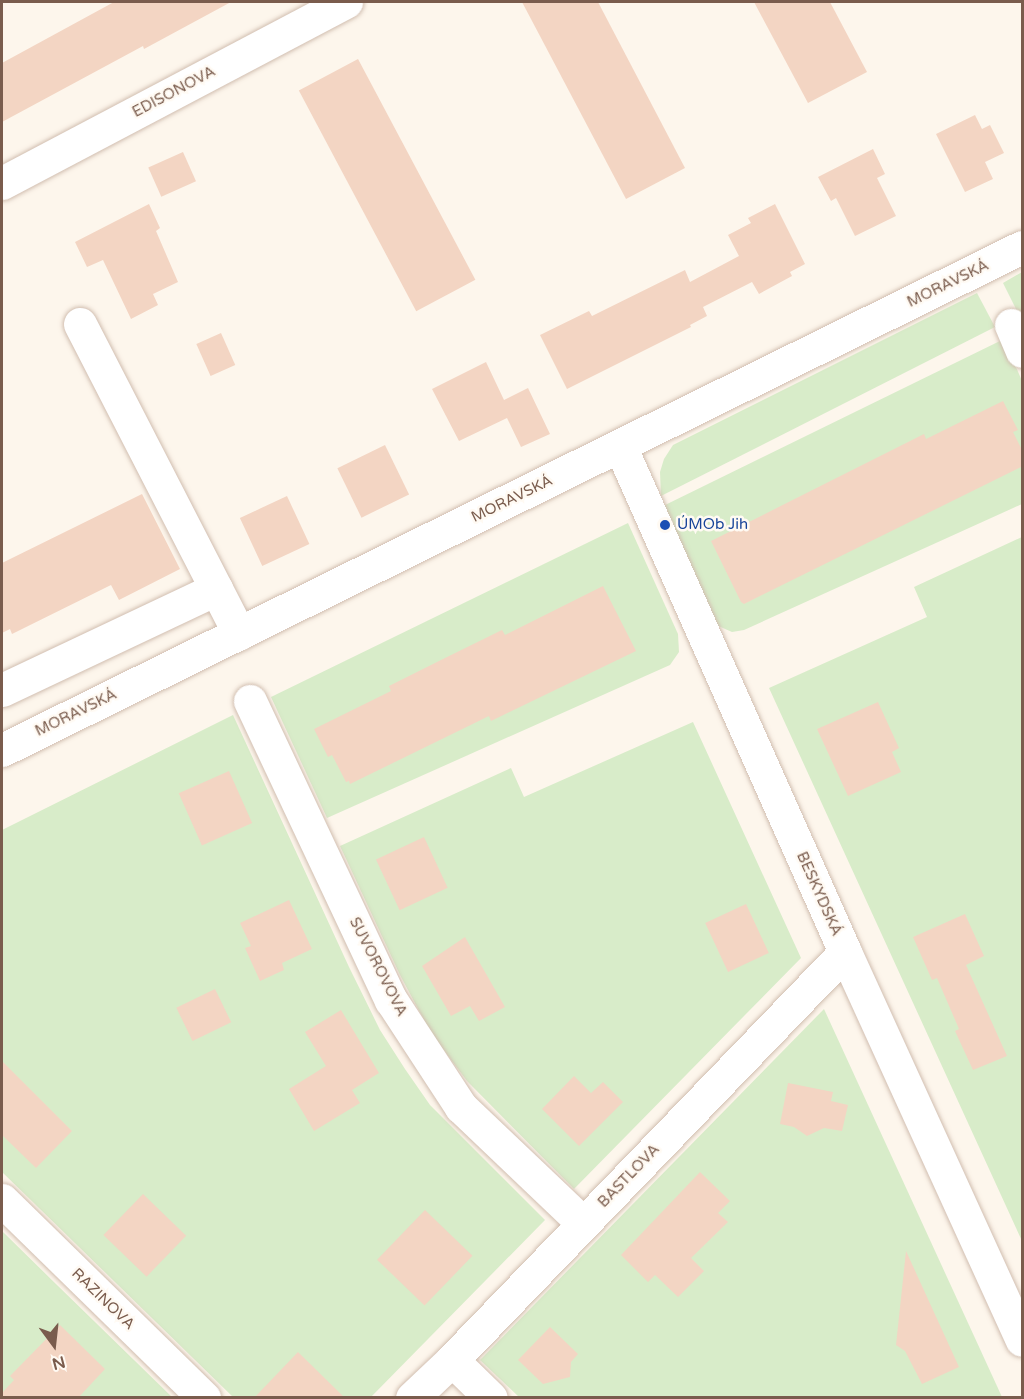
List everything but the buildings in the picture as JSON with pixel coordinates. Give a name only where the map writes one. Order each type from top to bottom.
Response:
[{"type":"street","name":"EDISONOVA","points":[[2,183],[346,2]]},
{"type":"street","name":"MORAVSKÁ","points":[[2,750],[1023,247]]},
{"type":"street","points":[[80,324],[239,633]]},
{"type":"street","name":"BESKYDSKÁ","points":[[620,446],[845,952],[1023,1340]]},
{"type":"street","points":[[2,690],[216,589]]},
{"type":"street","name":"SUVOROVOVA","points":[[250,701],[391,1000],[461,1107],[583,1223]]},
{"type":"street","name":"BASTLOVA","points":[[412,1398],[452,1360],[845,952]]},
{"type":"street","name":"RAZINOVA","points":[[2,1200],[204,1398]]},
{"type":"street","points":[[452,1360],[490,1398]]},
{"type":"green space","points":[[1022,272],[1022,316],[1020,317],[1003,283]]},
{"type":"green space","points":[[977,293],[995,327],[661,496],[660,472],[664,459],[673,445]]},
{"type":"green space","points":[[1004,339],[1022,381],[1022,504],[744,630],[732,632],[716,625],[661,507]]},
{"type":"green space","points":[[628,523],[678,634],[679,652],[670,665],[327,818],[271,697]]},
{"type":"green space","points":[[1022,537],[1022,1241],[769,688],[927,617],[914,587]]},
{"type":"green space","points":[[233,715],[380,1030],[430,1105],[545,1220],[371,1397],[233,1397],[2,1172],[2,830]]},
{"type":"green space","points":[[693,722],[801,958],[574,1189],[467,1081],[431,1033],[400,975],[340,846],[511,768],[524,797]]},
{"type":"green space","points":[[824,1009],[1002,1397],[519,1397],[480,1360]]},
{"type":"green space","points":[[2,1231],[56,1284],[172,1397],[2,1397]]},
{"type":"place","name":"ÚMOb Jih","points":[[665,525]]}]
